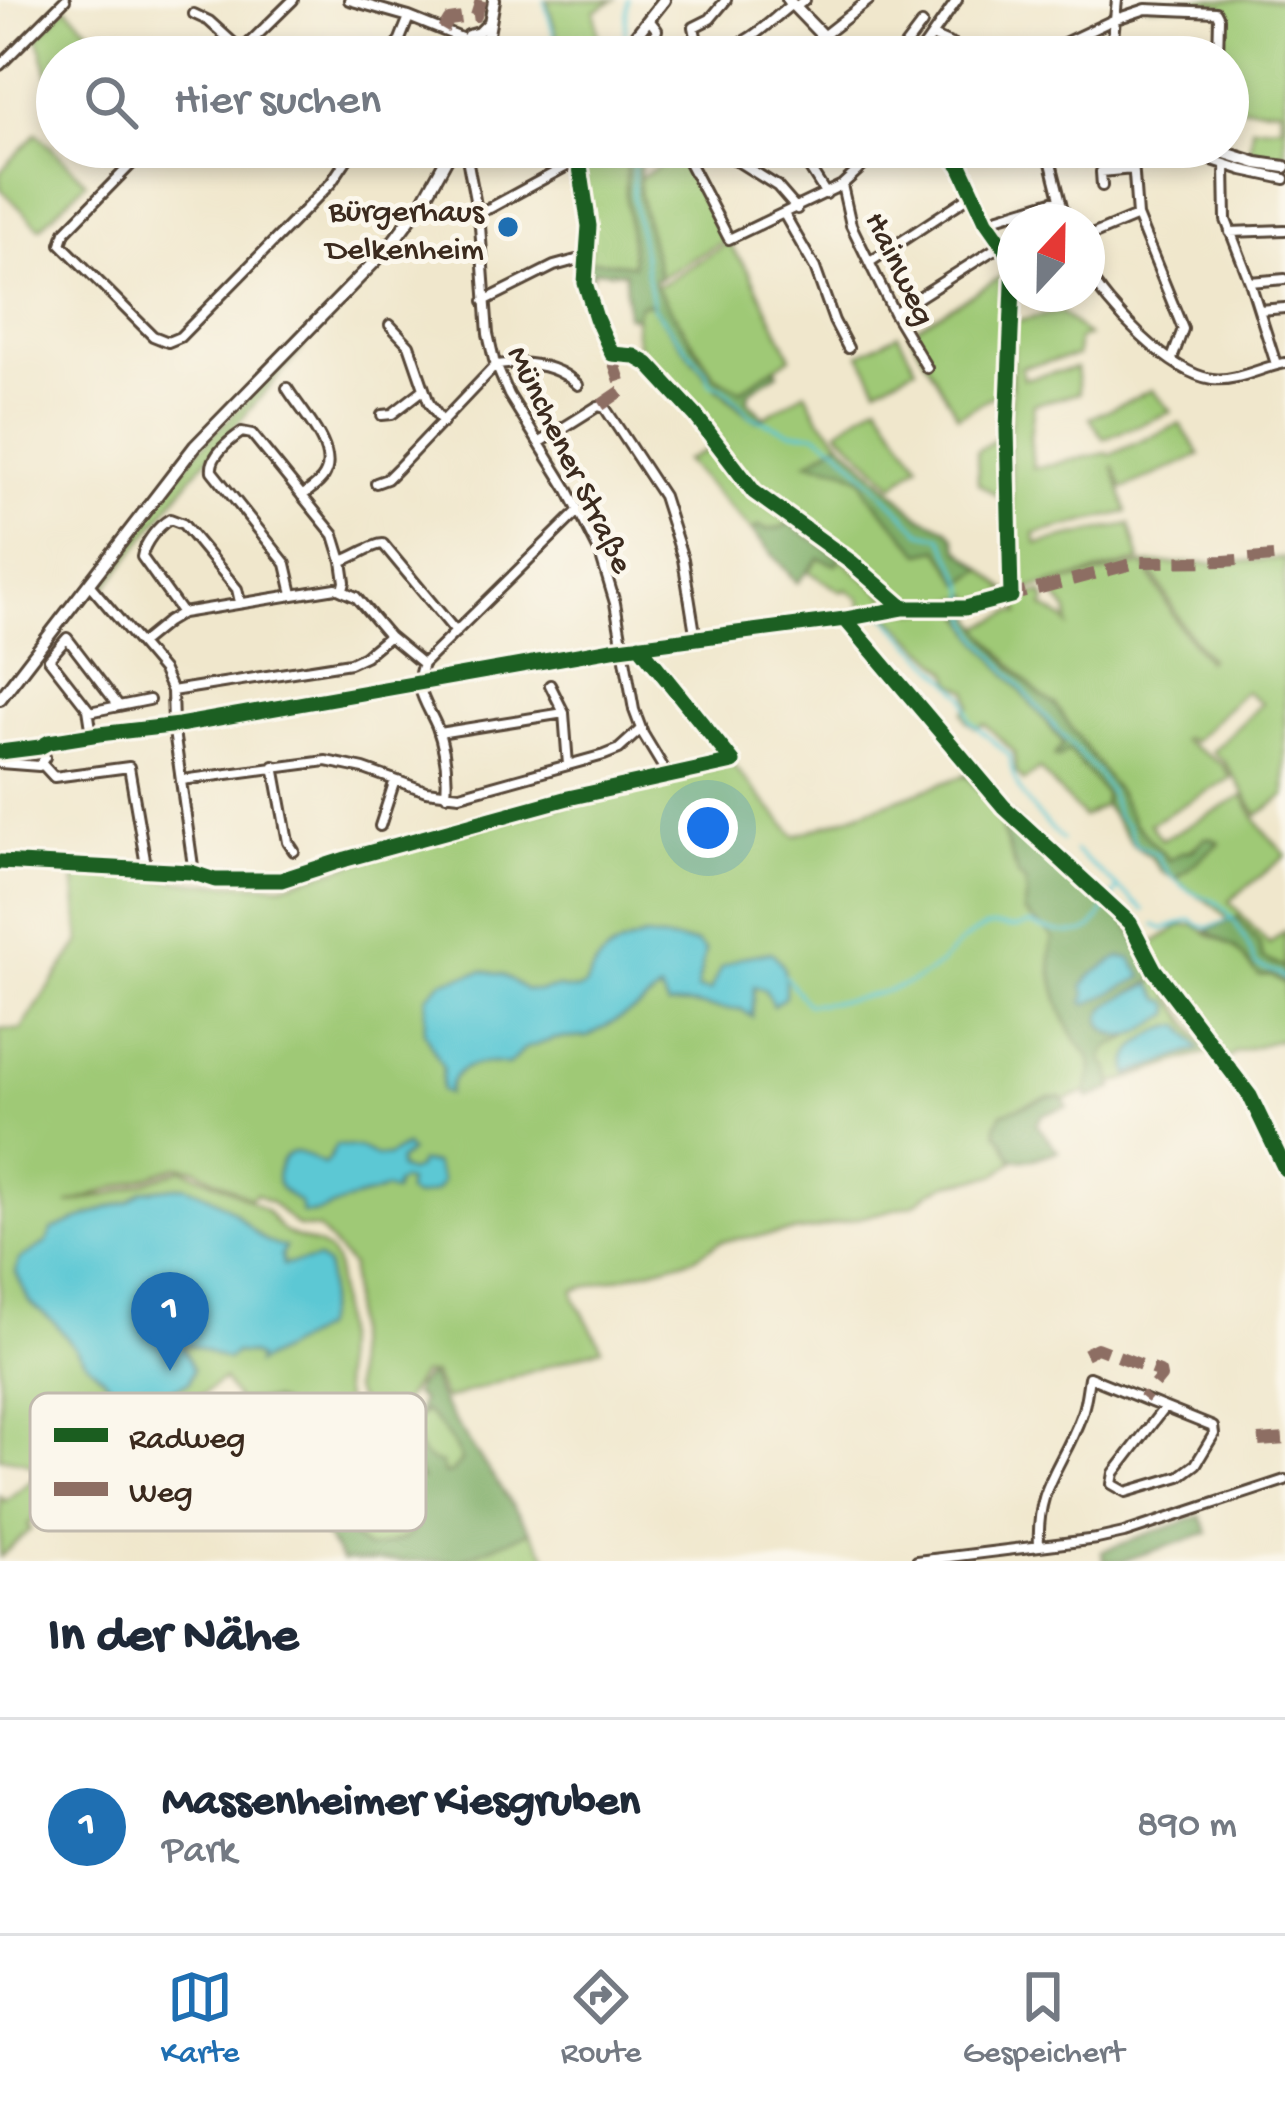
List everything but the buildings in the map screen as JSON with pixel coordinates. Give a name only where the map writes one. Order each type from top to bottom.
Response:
[{"type":"main road","points":[[494,0],[490,20],[494,36]]},
{"type":"main road","points":[[638,36],[664,0]]},
{"type":"main road","points":[[795,3],[822,36]]},
{"type":"main road","points":[[1249,161],[1285,167]]},
{"type":"main road","points":[[0,699],[195,446],[389,247],[442,168]]},
{"type":"street","points":[[0,65],[64,0]]},
{"type":"street","points":[[256,36],[293,0]]},
{"type":"street","points":[[350,0],[459,36]]},
{"type":"street","points":[[696,36],[694,27],[710,19],[726,0]]},
{"type":"street","points":[[826,36],[869,0]]},
{"type":"street","points":[[932,35],[957,0]]},
{"type":"street","points":[[1112,36],[1118,0]]},
{"type":"street","points":[[750,36],[795,3]]},
{"type":"street","points":[[1079,36],[1151,8],[1213,10],[1219,18],[1219,36]]},
{"type":"street","points":[[194,14],[222,36]]},
{"type":"street","points":[[401,36],[409,17]]},
{"type":"street","points":[[450,32],[468,35],[482,30],[490,20]]},
{"type":"street","points":[[650,21],[657,30],[655,36]]},
{"type":"street","points":[[913,36],[922,24]]},
{"type":"street","points":[[127,168],[65,232],[61,244],[163,342],[180,337],[341,168]]},
{"type":"street","name":"Münchener Straße","points":[[469,168],[488,334],[496,365],[508,395],[579,510],[608,574],[628,686],[641,729],[666,772]]},
{"type":"street","points":[[477,212],[562,168]]},
{"type":"street","points":[[692,168],[729,239],[826,194],[860,168]]},
{"type":"street","points":[[750,168],[777,186],[797,208]]},
{"type":"street","points":[[810,168],[826,194]]},
{"type":"street","points":[[961,168],[997,239]]},
{"type":"street","points":[[1052,168],[1061,204]]},
{"type":"street","points":[[1105,297],[1133,330],[1196,374],[1214,379],[1280,364],[1224,212],[1226,168]]},
{"type":"street","points":[[1239,168],[1285,179]]},
{"type":"street","points":[[1102,186],[1101,172],[1133,169],[1137,216],[1183,329],[1172,359]]},
{"type":"street","name":"Hainweg","points":[[842,185],[851,225],[927,368]]},
{"type":"street","points":[[869,262],[973,194]]},
{"type":"street","points":[[986,221],[1059,199]]},
{"type":"street","points":[[784,214],[814,268],[848,348]]},
{"type":"street","points":[[1105,229],[1137,216]]},
{"type":"street","points":[[1230,232],[1285,230]]},
{"type":"street","points":[[894,313],[997,248]]},
{"type":"street","points":[[484,302],[554,266],[576,260]]},
{"type":"street","points":[[1250,282],[1285,279]]},
{"type":"street","points":[[1259,310],[1285,308]]},
{"type":"street","points":[[390,326],[410,346],[423,390],[443,424]]},
{"type":"street","points":[[376,483],[443,424],[496,365],[545,366],[578,386]]},
{"type":"street","points":[[287,388],[328,457],[324,477],[302,496]]},
{"type":"street","points":[[382,415],[392,414],[423,390]]},
{"type":"street","points":[[539,443],[598,406],[605,408],[663,496],[683,559],[694,627]]},
{"type":"street","points":[[293,594],[286,564],[212,471],[212,461],[238,433],[249,432],[334,535],[344,590]]},
{"type":"street","points":[[446,794],[445,754],[421,696],[418,677],[423,664],[579,510]]},
{"type":"street","points":[[182,613],[142,557],[170,519],[183,524],[237,589],[240,602]]},
{"type":"street","points":[[342,561],[383,544],[455,632]]},
{"type":"street","points":[[0,862],[191,872],[194,859],[167,676],[89,584]]},
{"type":"street","points":[[140,644],[182,613],[344,590],[423,664]]},
{"type":"street","points":[[76,600],[102,597]]},
{"type":"street","points":[[172,691],[350,663],[389,636]]},
{"type":"street","points":[[0,752],[92,735],[89,712],[50,661],[67,638],[119,706]]},
{"type":"street","points":[[550,686],[564,713],[568,765]]},
{"type":"street","points":[[89,712],[149,700]]},
{"type":"street","points":[[439,734],[564,713]]},
{"type":"street","points":[[182,780],[316,760],[446,794],[477,792],[619,748],[641,729]]},
{"type":"street","points":[[40,747],[45,754],[42,764]]},
{"type":"street","points":[[0,763],[42,764]]},
{"type":"street","points":[[42,764],[54,777],[129,767],[147,871]]},
{"type":"street","points":[[274,766],[288,842],[294,850]]},
{"type":"street","points":[[380,826],[395,780]]},
{"type":"street","points":[[1039,1546],[1037,1519],[1042,1500],[1084,1410],[1089,1377],[1214,1427],[1196,1464],[1180,1476],[1126,1492],[1116,1489],[1114,1473],[1164,1408]]},
{"type":"street","points":[[917,1561],[1097,1539],[1285,1480]]},
{"type":"green space","points":[[547,0],[614,0],[595,11],[598,36],[557,36]]},
{"type":"green space","points":[[1148,0],[1285,0],[1285,163],[1249,157],[1252,127],[1281,125],[1280,108],[1249,107],[1249,36],[1222,36],[1223,6],[1148,6]]},
{"type":"green space","points":[[66,7],[96,36],[39,36]]},
{"type":"green space","points":[[36,134],[36,168],[72,168],[86,182],[40,228],[0,188],[0,172]]},
{"type":"green space","points":[[582,168],[627,168],[634,266],[589,260],[591,232]]},
{"type":"green space","points":[[627,168],[640,168],[639,193],[660,278],[655,285],[714,376],[741,390],[775,367],[778,373],[749,392],[748,401],[764,417],[758,420],[712,384],[649,303],[640,305],[635,317],[627,316],[625,272],[594,270],[592,277],[587,276],[589,260],[633,265]]},
{"type":"green space","points":[[656,168],[689,168],[725,240],[660,278],[639,193],[640,178]]},
{"type":"green space","points":[[728,243],[750,273],[791,357],[741,390],[715,376],[655,285]]},
{"type":"green space","points":[[997,279],[997,312],[1010,312],[1009,386],[958,416],[909,332]]},
{"type":"green space","points":[[649,303],[713,384],[753,417],[759,420],[806,392],[818,416],[841,441],[810,462],[842,468],[864,479],[939,549],[962,583],[983,569],[1009,592],[973,602],[972,595],[937,606],[908,606],[757,491],[698,415],[645,359],[636,322],[640,304]]},
{"type":"green space","points":[[1060,312],[1088,336],[1078,339],[1077,356],[1021,367],[1023,379],[1076,368],[1079,393],[1034,404],[1033,468],[1110,455],[1180,424],[1200,455],[1123,489],[1113,465],[1127,512],[1034,534],[1037,544],[1130,524],[1140,561],[1014,593],[1010,431],[1014,322]]},
{"type":"green space","points":[[898,334],[916,367],[878,387],[860,354]]},
{"type":"green space","points":[[303,342],[303,348],[197,470],[104,590],[103,577],[196,453]]},
{"type":"green space","points":[[1152,390],[1171,412],[1104,439],[1090,418]]},
{"type":"green space","points":[[878,402],[919,464],[894,485],[838,430]]},
{"type":"green space","points":[[1006,433],[1007,502],[978,483],[977,451]]},
{"type":"green space","points":[[841,441],[919,516],[948,529],[959,549],[983,569],[962,584],[939,549],[921,553],[867,493],[863,479],[842,468],[808,462]]},
{"type":"green space","points":[[715,446],[749,490],[790,523],[752,531],[685,461]]},
{"type":"green space","points":[[790,523],[840,558],[836,565],[819,558],[797,583],[752,531]]},
{"type":"green space","points":[[819,558],[835,564],[840,558],[898,606],[862,613],[860,599],[808,571]]},
{"type":"green space","points":[[1285,558],[1285,796],[1258,815],[1225,762],[1212,752],[1262,703],[1245,691],[1193,742],[1182,740],[1223,765],[1231,778],[1150,824],[1162,840],[1243,796],[1285,857],[1229,901],[1269,944],[1285,931],[1285,968],[1263,958],[1238,918],[1229,922],[1176,879],[1218,841],[1199,843],[1169,860],[1134,823],[1119,794],[1054,704],[1041,698],[979,628],[1020,613],[1015,602],[1020,597],[1042,593],[1043,607],[1068,625],[1068,612],[1047,586],[1144,564],[1180,627],[1207,661],[1148,564]]},
{"type":"green space","points":[[972,609],[1007,661],[1054,704],[1119,794],[1134,823],[1169,860],[1193,850],[1205,838],[1219,843],[1176,879],[1133,845],[1104,805],[1105,794],[1069,750],[1054,756],[1064,743],[977,638],[961,610]]},
{"type":"green space","points":[[961,610],[977,638],[1105,794],[1104,805],[1083,817],[1039,769],[1024,781],[1016,772],[1014,752],[985,724],[976,728],[967,721],[963,712],[970,706],[968,691],[953,682],[948,671],[885,612]]},
{"type":"green space","points":[[731,763],[795,836],[968,774],[1115,911],[1208,1052],[1058,1102],[1011,1124],[1012,1162],[996,1175],[948,1184],[915,1204],[815,1229],[721,1241],[694,1258],[574,1290],[602,1348],[445,1400],[433,1374],[421,1374],[409,1393],[354,1393],[351,1266],[319,1229],[298,1227],[256,1194],[250,1198],[196,1169],[179,1166],[68,1204],[182,1169],[245,1198],[265,1210],[283,1231],[326,1250],[337,1268],[343,1393],[232,1393],[223,1379],[204,1393],[30,1393],[30,1464],[0,1457],[0,1029],[21,1030],[80,942],[74,871],[282,885],[461,831]]},
{"type":"green space","points":[[971,772],[1041,848],[1128,924],[1157,978],[1114,1003],[1104,1018],[1103,1027],[1113,1035],[1131,1036],[1109,1047],[1104,1055],[1114,1088],[1088,1098],[1091,1062],[1059,1003],[1052,975],[1053,938],[1024,911],[1025,882],[1018,875],[995,810],[965,774]]},
{"type":"green space","points":[[1238,917],[1259,943],[1263,958],[1285,968],[1285,984],[1271,975],[1259,976],[1235,948],[1207,931]]},
{"type":"green space","points":[[1195,925],[1226,941],[1285,984],[1285,1038],[1235,1052],[1226,1060],[1157,968],[1147,947],[1180,926]]},
{"type":"green space","points":[[1061,1097],[1068,1107],[1043,1114],[1036,1124],[1058,1151],[1014,1160],[997,1133],[1002,1113]]},
{"type":"green space","points":[[431,1377],[442,1403],[530,1531],[458,1561],[342,1561],[322,1531],[348,1531],[368,1549],[400,1540],[412,1531],[426,1531],[426,1457],[441,1464],[444,1474],[461,1461],[426,1412],[426,1393],[414,1393]]},
{"type":"green space","points":[[437,1399],[551,1561],[458,1561],[515,1536],[343,1561],[323,1531],[426,1531],[426,1410]]},
{"type":"green space","points":[[30,1481],[30,1530],[0,1557],[0,1496],[5,1501]]},
{"type":"green space","points":[[1201,1516],[1208,1533],[1122,1561],[1104,1561],[1102,1551]]},
{"type":"water","points":[[645,937],[696,943],[705,951],[697,989],[710,991],[721,967],[771,952],[783,967],[785,997],[773,1006],[765,990],[754,986],[752,1017],[741,1009],[668,1006],[660,991],[587,1037],[554,1039],[524,1049],[508,1065],[470,1066],[455,1076],[448,1094],[441,1090],[443,1068],[424,1032],[427,996],[442,981],[483,971],[503,975],[526,990],[576,990],[585,986],[608,953]]},
{"type":"water","points":[[1119,957],[1130,958],[1143,977],[1086,1005],[1083,986]]},
{"type":"water","points":[[1151,984],[1168,1001],[1171,1014],[1127,1036],[1105,1028],[1101,1018],[1107,1007]]},
{"type":"water","points":[[1182,1025],[1200,1049],[1129,1075],[1136,1047],[1153,1034]]},
{"type":"water","points":[[336,1145],[376,1156],[388,1156],[405,1146],[410,1152],[399,1161],[399,1169],[409,1172],[419,1162],[434,1164],[442,1182],[435,1192],[414,1197],[401,1180],[394,1193],[385,1189],[322,1211],[302,1213],[300,1203],[278,1183],[281,1163],[296,1152],[324,1164]]},
{"type":"water","points":[[184,1186],[218,1201],[261,1238],[285,1247],[283,1265],[318,1259],[327,1266],[328,1290],[320,1329],[256,1364],[257,1358],[250,1354],[235,1353],[227,1360],[182,1345],[193,1369],[189,1382],[166,1393],[116,1389],[29,1301],[16,1272],[19,1260],[47,1242],[52,1230],[129,1202],[143,1191]]},
{"type":"waterway","points":[[544,0],[554,36]]},
{"type":"waterway","points":[[625,36],[628,0]]},
{"type":"waterway","points":[[634,168],[633,198],[653,307],[710,383],[723,388],[751,416],[791,432],[814,433],[838,447],[921,532],[942,537],[966,586],[978,636],[1098,774],[1135,844],[1156,854],[1184,887],[1222,906],[1256,965],[1285,979]]},
{"type":"waterway","points":[[885,616],[964,696],[970,721],[1010,756],[1021,792],[1062,840]]},
{"type":"waterway","points":[[1075,851],[1144,910]]},
{"type":"waterway","points":[[1110,901],[1118,888]]},
{"type":"waterway","points":[[785,976],[807,1004],[858,998],[928,973],[984,928],[1029,924],[1084,932],[1108,904]]},
{"type":"waterway","points":[[1155,925],[1163,929],[1191,920],[1210,927],[1230,919]]},
{"type":"marked path","points":[[443,30],[449,20],[476,16],[481,0]]},
{"type":"marked path","points":[[601,405],[623,390],[608,345]]},
{"type":"marked path","points":[[1002,598],[1140,562],[1285,556]]},
{"type":"marked path","points":[[1085,1354],[1097,1348],[1160,1372],[1143,1399]]},
{"type":"marked path","points":[[1259,1441],[1285,1439]]},
{"type":"cycle path","points":[[580,168],[589,226],[585,283],[612,354],[634,356],[648,364],[696,416],[754,492],[851,562],[904,608]]},
{"type":"cycle path","points":[[0,752],[612,649],[904,608],[965,608],[1011,596],[1007,429],[1014,261],[986,221],[961,168]]},
{"type":"cycle path","points":[[845,619],[1004,807],[1130,923],[1154,969],[1250,1096],[1285,1169]]},
{"type":"cycle path","points":[[639,645],[733,762]]},
{"type":"cycle path","points":[[0,862],[191,872],[215,880],[281,880],[568,798],[733,762]]},
{"type":"place","name":"Bürgerhaus Delkenheim","points":[[508,227]]},
{"type":"place","name":"Massenheimer Kiesgruben","points":[[170,1371]]}]
